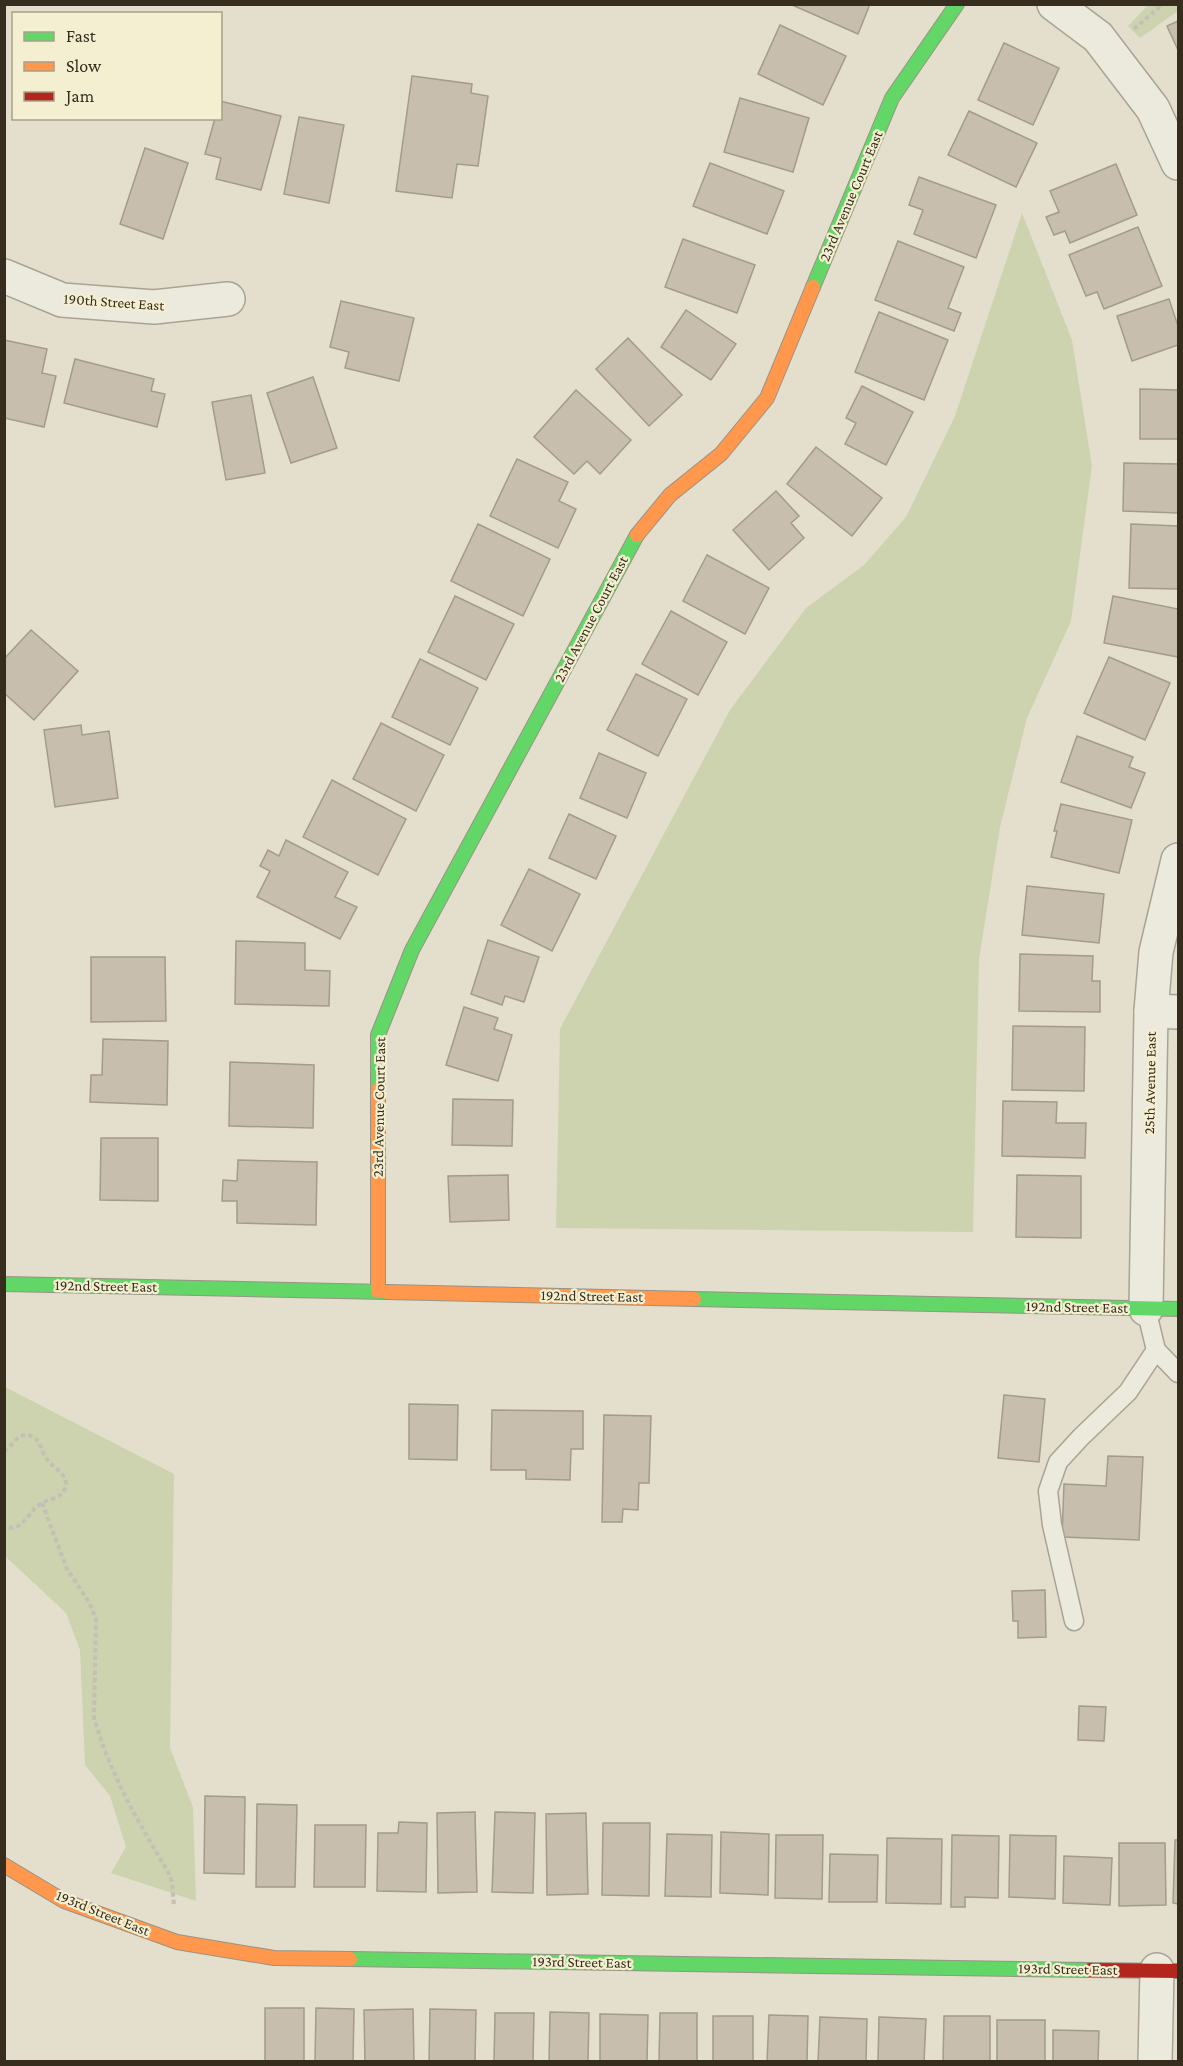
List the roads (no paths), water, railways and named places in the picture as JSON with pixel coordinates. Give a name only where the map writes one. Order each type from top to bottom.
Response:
[{"type":"street","name":"23rd Avenue Court East","points":[[378,1292],[378,1035],[412,950],[637,534],[670,495],[721,454],[767,398],[892,98],[957,4]]},
{"type":"street","points":[[1054,4],[1098,37],[1153,109],[1179,163]]},
{"type":"street","name":"190th Street East","points":[[4,276],[63,300],[154,307],[228,299]]},
{"type":"street","name":"25th Avenue East","points":[[1146,1309],[1165,1011],[1156,952],[1179,860]]},
{"type":"street","name":"192nd Street East","points":[[4,1284],[1179,1309]]},
{"type":"street","name":"193rd Street East","points":[[4,1865],[64,1901],[177,1942],[274,1958],[1168,1971]]},
{"type":"street","points":[[1155,2061],[1168,1971]]},
{"type":"lane","points":[[1146,1309],[1156,1350],[1179,1373]]},
{"type":"lane","points":[[1074,1622],[1052,1525],[1048,1491],[1058,1462],[1128,1392],[1156,1350]]}]
